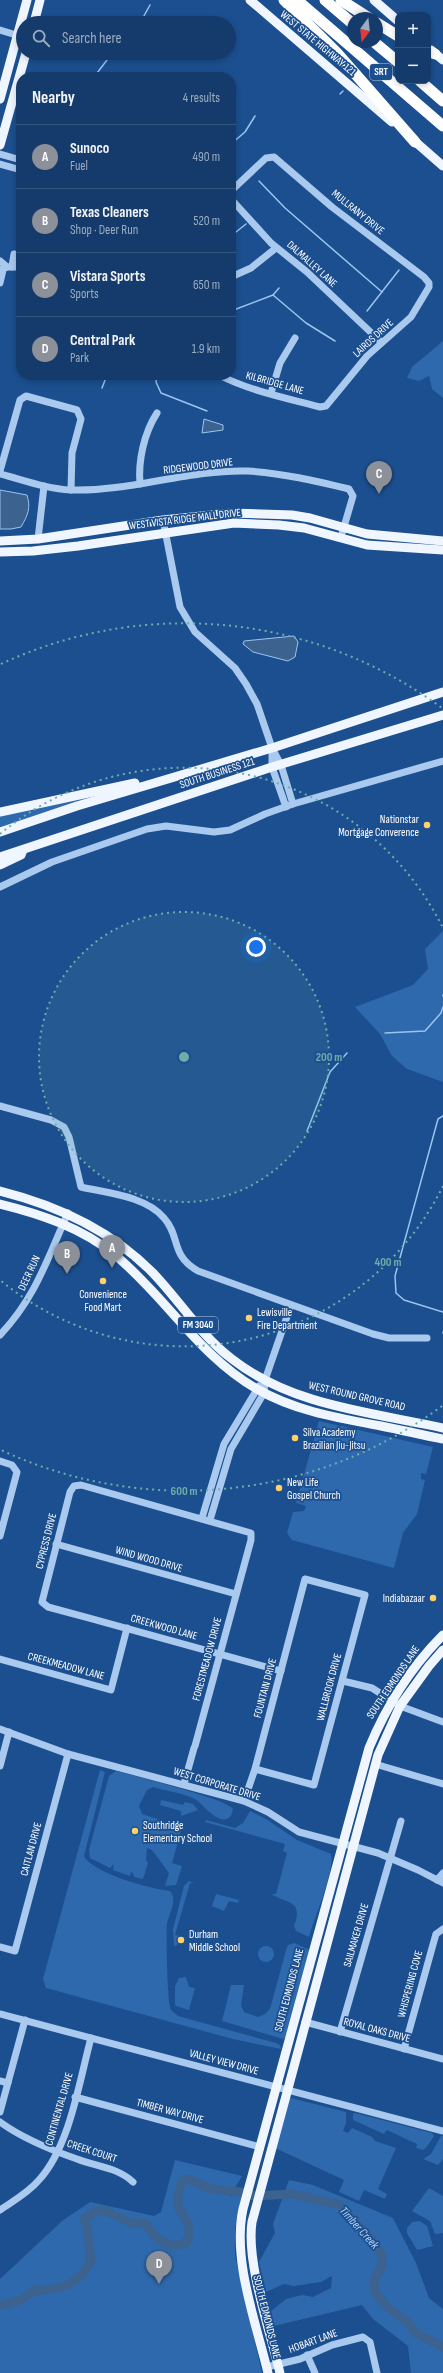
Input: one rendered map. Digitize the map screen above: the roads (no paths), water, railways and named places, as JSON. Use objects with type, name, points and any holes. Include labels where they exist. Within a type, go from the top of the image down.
[{"type":"highway","points":[[284,0],[336,53],[415,142]]},
{"type":"highway","name":"SRT","points":[[297,0],[443,126]]},
{"type":"highway","points":[[325,0],[347,19]]},
{"type":"highway","points":[[341,0],[360,12]]},
{"type":"highway","points":[[383,27],[395,34]]},
{"type":"highway","name":"SRT","points":[[381,48],[395,60]]},
{"type":"highway","points":[[423,84],[443,101]]},
{"type":"main road","points":[[24,16],[27,0]]},
{"type":"main road","points":[[36,16],[40,0]]},
{"type":"main road","name":"WEST STATE HIGHWAY 121","points":[[250,0],[443,166]]},
{"type":"main road","points":[[374,0],[395,18]]},
{"type":"main road","points":[[0,99],[16,46]]},
{"type":"main road","points":[[21,72],[24,60]]},
{"type":"main road","points":[[0,145],[16,88]]},
{"type":"main road","name":"WEST VISTA RIDGE MALL DRIVE","points":[[0,541],[38,540],[163,520],[231,513],[270,514],[310,518],[367,534],[443,541]]},
{"type":"main road","name":"WEST VISTA RIDGE MALL DRIVE","points":[[0,552],[33,551],[234,523],[304,528],[367,545],[443,550]]},
{"type":"main road","points":[[33,551],[38,540]]},
{"type":"main road","points":[[400,547],[404,543],[425,542],[431,540]]},
{"type":"main road","name":"SOUTH BUSINESS 121","points":[[0,832],[272,748],[443,692]]},
{"type":"main road","name":"SOUTH BUSINESS 121","points":[[0,856],[277,766],[443,715]]},
{"type":"main road","points":[[0,812],[197,768],[202,769]]},
{"type":"main road","points":[[0,865],[21,855],[24,848]]},
{"type":"main road","name":"WEST ROUND GROVE ROAD","points":[[0,1191],[68,1213],[127,1251],[152,1272],[185,1311],[226,1354],[265,1380],[321,1402],[443,1428]]},
{"type":"main road","name":"FM 3040","points":[[0,1204],[34,1212],[64,1223],[114,1254],[202,1347],[235,1374],[260,1391],[314,1412],[443,1439]]},
{"type":"main road","name":"SOUTH EDMONDS LANE","points":[[279,2369],[253,2259],[251,2235],[255,2212],[375,1764],[396,1704],[422,1657],[443,1635]]},
{"type":"main road","name":"SOUTH EDMONDS LANE","points":[[267,2370],[241,2260],[239,2238],[243,2209],[341,1845],[369,1748],[378,1726],[443,1650]]},
{"type":"main road","points":[[315,1942],[326,1946]]},
{"type":"street","points":[[0,30],[16,32]]},
{"type":"street","points":[[0,154],[16,159]]},
{"type":"street","name":"MULLRANY DRIVE","points":[[236,186],[266,158],[274,157],[332,207],[429,283]]},
{"type":"street","points":[[0,164],[16,169]]},
{"type":"street","name":"DALMALLEY LANE","points":[[236,204],[276,248],[307,272],[382,342]]},
{"type":"street","points":[[236,274],[251,268],[276,248]]},
{"type":"street","points":[[0,283],[5,269],[14,254]]},
{"type":"street","points":[[0,261],[5,269]]},
{"type":"street","points":[[5,269],[16,268]]},
{"type":"street","name":"LAIRDS DRIVE","points":[[326,406],[345,382],[382,342],[411,317],[429,287],[429,283]]},
{"type":"street","points":[[270,393],[280,363],[295,338]]},
{"type":"street","name":"KILBRIDGE LANE","points":[[228,380],[320,407],[326,406]]},
{"type":"street","points":[[0,472],[20,400],[26,396],[77,410],[81,419],[72,453],[71,490]]},
{"type":"street","points":[[140,484],[139,469],[149,425],[157,413]]},
{"type":"street","name":"RIDGEWOOD DRIVE","points":[[0,472],[44,486],[71,490],[140,484],[208,473],[248,471],[310,479],[349,489],[353,496],[341,537]]},
{"type":"street","points":[[38,540],[44,486]]},
{"type":"street","points":[[163,520],[176,592],[186,620],[195,632],[235,668],[258,704],[289,806]]},
{"type":"street","points":[[0,887],[52,862],[147,829],[166,826],[222,832],[237,828],[265,814],[289,806],[443,762]]},
{"type":"street","points":[[0,1106],[51,1120],[64,1127],[72,1144],[81,1187],[143,1203],[155,1210],[168,1222],[178,1251],[191,1266],[291,1305],[373,1334],[389,1338],[427,1338]]},
{"type":"street","name":"DEER RUN","points":[[0,1335],[20,1312],[32,1294],[68,1213]]},
{"type":"street","points":[[260,1391],[224,1444],[202,1518],[210,1520],[231,1449],[260,1391],[265,1380],[291,1305]]},
{"type":"street","points":[[0,1461],[12,1465],[17,1472],[1,1527],[0,1536]]},
{"type":"street","name":"CYPRESS DRIVE","points":[[42,1602],[70,1492],[74,1486],[81,1485],[202,1518]]},
{"type":"street","name":"FORESTMEADOW DRIVE","points":[[184,1784],[251,1540],[250,1532],[210,1520]]},
{"type":"street","name":"WIND WOOD DRIVE","points":[[56,1544],[236,1594]]},
{"type":"street","name":"FOUNTAIN DRIVE","points":[[244,1801],[255,1769],[305,1580],[365,1595]]},
{"type":"street","name":"WALLBROOK DRIVE","points":[[255,1769],[314,1785],[365,1595]]},
{"type":"street","name":"CREEKWOOD LANE","points":[[42,1602],[48,1607],[281,1671]]},
{"type":"street","name":"CREEKMEADOW LANE","points":[[0,1659],[111,1690],[127,1628]]},
{"type":"street","points":[[343,1681],[372,1688],[396,1704],[443,1722]]},
{"type":"street","name":"WEST CORPORATE DRIVE","points":[[0,1729],[68,1754],[244,1801],[268,1812],[299,1832],[390,1858],[440,1882]]},
{"type":"street","points":[[0,1766],[9,1732]]},
{"type":"street","name":"CAITLAN DRIVE","points":[[0,1947],[15,1951],[68,1754]]},
{"type":"street","points":[[375,1764],[443,1784]]},
{"type":"street","name":"SAILMAKER DRIVE","points":[[340,2032],[401,1821]]},
{"type":"street","points":[[440,1882],[443,1873]]},
{"type":"street","name":"WHISPERING COVE","points":[[404,2049],[436,1934],[443,1929]]},
{"type":"street","name":"VALLEY VIEW DRIVE","points":[[0,2014],[443,2131]]},
{"type":"street","points":[[0,2112],[25,2020]]},
{"type":"street","name":"ROYAL OAKS DRIVE","points":[[305,2022],[443,2059]]},
{"type":"street","name":"CONTINENTAL DRIVE","points":[[0,2210],[38,2181],[59,2151],[91,2038]]},
{"type":"street","points":[[0,2081],[8,2083]]},
{"type":"street","name":"TIMBER WAY DRIVE","points":[[75,2097],[260,2147]]},
{"type":"street","name":"CREEK COURT","points":[[0,2122],[21,2134],[82,2161],[120,2171],[133,2182]]},
{"type":"street","name":"HOBART LANE","points":[[267,2370],[279,2369],[332,2345],[363,2337],[370,2342],[377,2373]]},
{"type":"street","points":[[307,2356],[315,2373]]},
{"type":"waterway","points":[[144,16],[150,5]]},
{"type":"waterway","points":[[98,72],[107,60]]},
{"type":"waterway","points":[[340,94],[343,91]]},
{"type":"waterway","points":[[236,140],[245,132],[255,116]]},
{"type":"waterway","points":[[259,181],[285,208],[382,292]]},
{"type":"waterway","points":[[236,232],[246,224]]},
{"type":"waterway","points":[[367,311],[399,270]]},
{"type":"waterway","points":[[236,309],[273,295],[279,288]]},
{"type":"waterway","points":[[273,295],[306,323],[335,341]]},
{"type":"waterway","points":[[102,388],[105,380]]},
{"type":"waterway","points":[[156,380],[161,393],[207,411]]},
{"type":"waterway","points":[[385,1033],[425,1031],[441,1013],[443,1007]]},
{"type":"waterway","points":[[307,1131],[330,1072],[347,1053]]},
{"type":"waterway","points":[[443,1116],[438,1119],[395,1276],[396,1293],[404,1300],[443,1312]]},
{"type":"waterway","name":"Timber Creek","points":[[0,2306],[23,2299],[33,2291],[54,2289],[68,2285],[82,2275],[91,2261],[87,2227],[84,2219],[96,2211],[103,2210],[132,2223],[145,2223],[157,2238],[167,2244],[179,2245],[186,2243],[189,2225],[179,2207],[178,2200],[182,2182],[188,2179],[211,2189],[241,2192],[254,2196],[293,2194],[340,2205],[372,2240],[382,2255],[382,2266],[374,2280],[375,2292],[387,2307],[406,2321],[416,2333],[443,2347]]},
{"type":"place","name":"Vistara Sports","points":[[379,494]]},
{"type":"place","name":"Nationstar Mortgage Converence","points":[[427,825]]},
{"type":"place","name":"Sunoco","points":[[112,1268]]},
{"type":"place","name":"Texas Cleaners","points":[[67,1274]]},
{"type":"place","name":"Convenience Food Mart","points":[[103,1281]]},
{"type":"place","name":"Lewisville Fire Department","points":[[249,1318]]},
{"type":"place","name":"Silva Academy Brazilian Jiu-Jitsu","points":[[295,1438]]},
{"type":"place","name":"New Life Gospel Church","points":[[279,1488]]},
{"type":"place","name":"Indiabazaar","points":[[433,1598]]},
{"type":"place","name":"Southridge Elementary School","points":[[135,1831]]},
{"type":"place","name":"Durham Middle School","points":[[181,1940]]},
{"type":"place","name":"Central Park","points":[[159,2284]]}]
